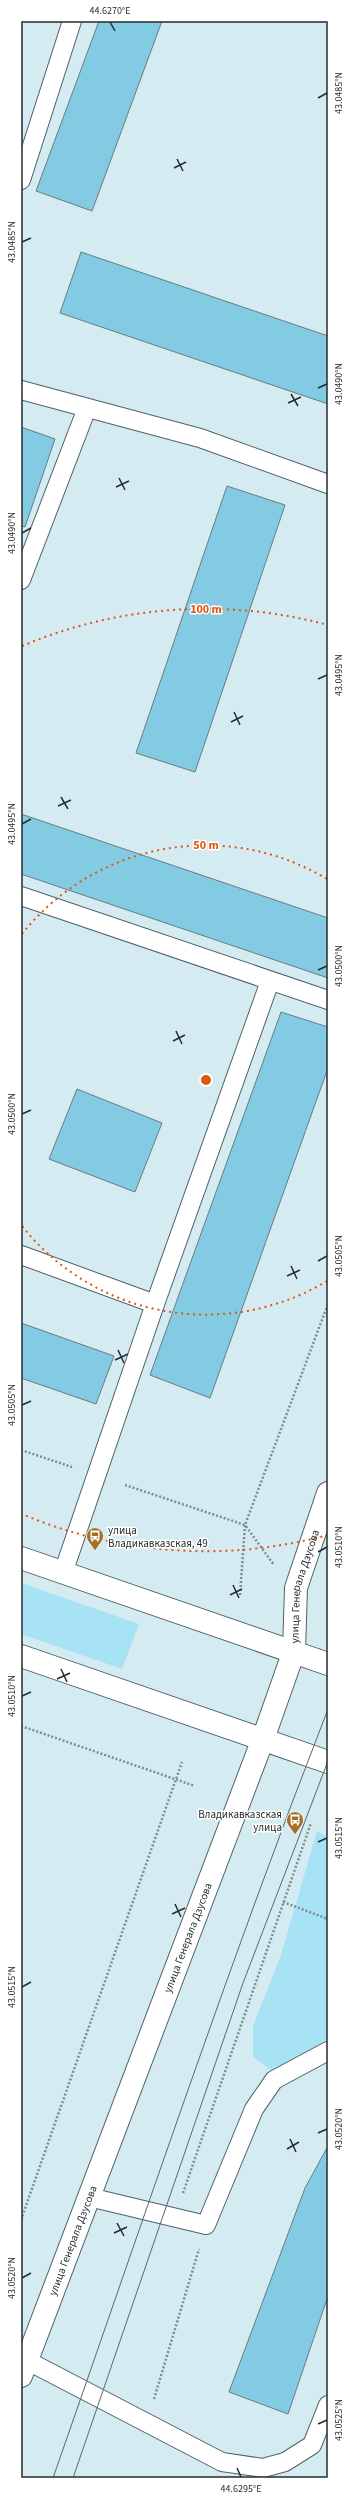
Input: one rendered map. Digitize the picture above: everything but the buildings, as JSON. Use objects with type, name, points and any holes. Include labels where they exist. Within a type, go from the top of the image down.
[{"type":"street","name":"улица Генерала Дзусова","points":[[24,2368],[263,1739],[294,1651],[296,1588],[328,1494]]},
{"type":"street","points":[[21,1558],[328,1664]]},
{"type":"street","points":[[21,1656],[328,1762]]},
{"type":"lane","points":[[21,180],[72,21]]},
{"type":"lane","points":[[21,390],[200,438],[328,484]]},
{"type":"lane","points":[[21,580],[87,408]]},
{"type":"lane","points":[[21,896],[328,1000]]},
{"type":"lane","points":[[63,1573],[155,1304],[270,981]]},
{"type":"lane","points":[[21,1255],[155,1304]]},
{"type":"lane","points":[[89,2197],[206,2225],[254,2109],[274,2080],[328,2051]]},
{"type":"lane","points":[[24,2368],[147,2423],[222,2462],[263,2468],[285,2462],[312,2444],[328,2405]]},
{"type":"path","points":[[240,1595],[245,1525],[328,1304]]},
{"type":"path","points":[[21,1450],[76,1469]]},
{"type":"path","points":[[125,1484],[245,1525],[276,1568]]},
{"type":"path","points":[[21,1726],[195,1786]]},
{"type":"path","points":[[21,2220],[182,1762]]},
{"type":"path","points":[[174,2217],[311,1823]]},
{"type":"path","points":[[283,1902],[328,1918]]},
{"type":"path","points":[[147,2423],[206,2225]]},
{"type":"shaded area","points":[[21,1583],[139,1624],[122,1669],[21,1634]]},
{"type":"shaded area","points":[[317,1831],[328,1837],[328,2039],[274,2072],[253,2057],[253,2026],[281,1955]]},
{"type":"tram line","points":[[53,2478],[221,1996],[291,1804],[328,1709]]},
{"type":"tram line","points":[[73,2478],[243,1983],[328,1761]]},
{"type":"place","name":"улица Владикавказская, 49","points":[[95,1551]]},
{"type":"place","name":"Владикавказская улица","points":[[295,1835]]}]
